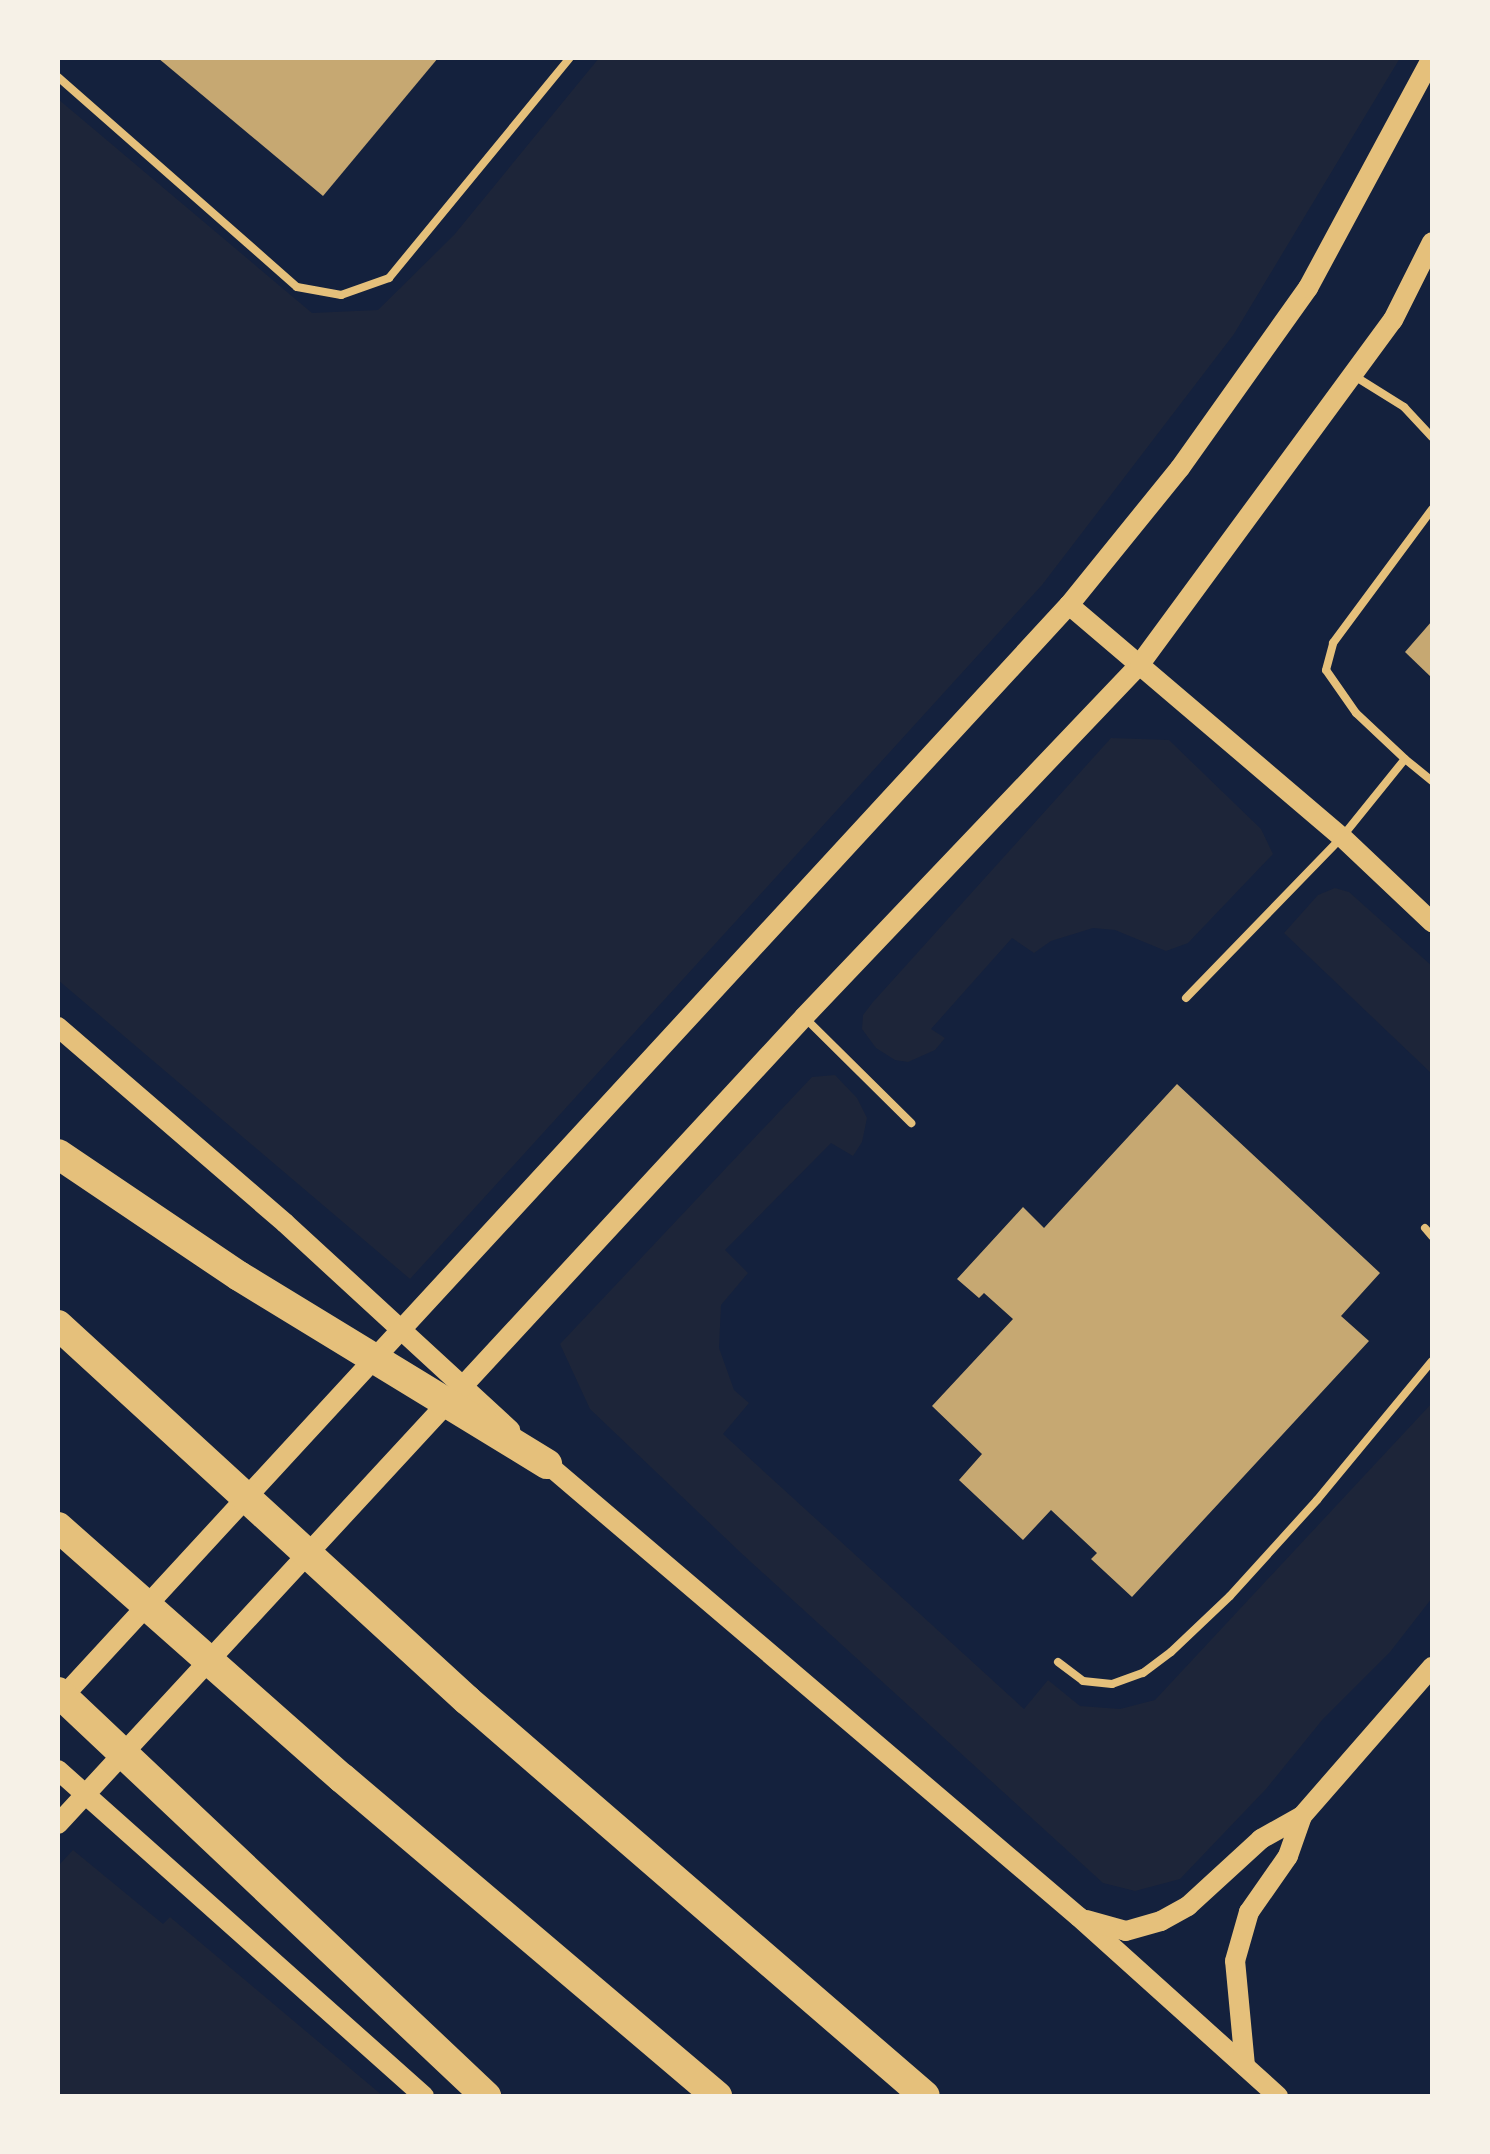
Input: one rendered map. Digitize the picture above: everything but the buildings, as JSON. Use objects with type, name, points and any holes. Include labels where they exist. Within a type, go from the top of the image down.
[{"type":"highway","points":[[58,1154],[239,1276],[547,1464]]},
{"type":"highway","points":[[58,1325],[467,1700],[925,2096]]},
{"type":"highway","points":[[58,1527],[342,1778],[717,2096]]},
{"type":"highway","points":[[58,1692],[486,2096]]},
{"type":"main road","points":[[58,1702],[1069,605],[1180,468],[1308,288],[1432,58]]},
{"type":"main road","points":[[58,1824],[804,1017],[1140,664],[1393,320],[1432,242]]},
{"type":"main road","points":[[1069,605],[1342,837],[1432,922]]},
{"type":"main road","points":[[58,1026],[285,1223],[590,1503],[1079,1918],[1278,2096]]},
{"type":"main road","points":[[1079,1918],[1126,1931],[1161,1921],[1188,1906],[1261,1838],[1302,1816],[1432,1667]]},
{"type":"main road","points":[[58,1770],[424,2096]]},
{"type":"main road","points":[[1245,2066],[1235,1961],[1249,1912],[1288,1856],[1302,1816]]},
{"type":"lane","points":[[58,77],[298,287],[341,296],[389,278],[570,58]]},
{"type":"lane","points":[[1352,374],[1404,407],[1432,437]]},
{"type":"lane","points":[[1432,509],[1333,643],[1326,670],[1356,713],[1432,781]]},
{"type":"lane","points":[[1186,998],[1342,837],[1405,759]]},
{"type":"lane","points":[[804,1017],[912,1122]]},
{"type":"lane","points":[[1425,1228],[1432,1236]]},
{"type":"lane","points":[[1058,1662],[1083,1681],[1112,1684],[1144,1672],[1171,1652],[1230,1596],[1317,1500],[1432,1361]]},
{"type":"shaded area","points":[[599,58],[1400,58],[1234,334],[1042,585],[410,1279],[58,980],[58,99],[312,313],[378,310],[454,235]]},
{"type":"shaded area","points":[[1111,738],[1169,740],[1261,829],[1273,854],[1188,943],[1166,951],[1115,930],[1093,928],[1051,941],[1034,953],[1012,938],[931,1029],[945,1038],[935,1050],[908,1062],[895,1060],[876,1048],[862,1029],[863,1015]]},
{"type":"shaded area","points":[[1335,888],[1349,892],[1432,966],[1432,1074],[1284,933],[1318,895]]},
{"type":"shaded area","points":[[835,1075],[857,1098],[867,1118],[862,1142],[853,1156],[831,1143],[725,1250],[748,1273],[721,1305],[719,1348],[734,1390],[749,1403],[723,1434],[1024,1709],[1048,1680],[1080,1706],[1120,1709],[1155,1700],[1432,1403],[1432,1598],[1390,1652],[1323,1719],[1266,1789],[1180,1879],[1135,1891],[1103,1883],[740,1552],[590,1409],[560,1344],[812,1077]]},
{"type":"shaded area","points":[[73,1850],[163,1924],[170,1917],[383,2096],[58,2096],[58,1866]]}]
